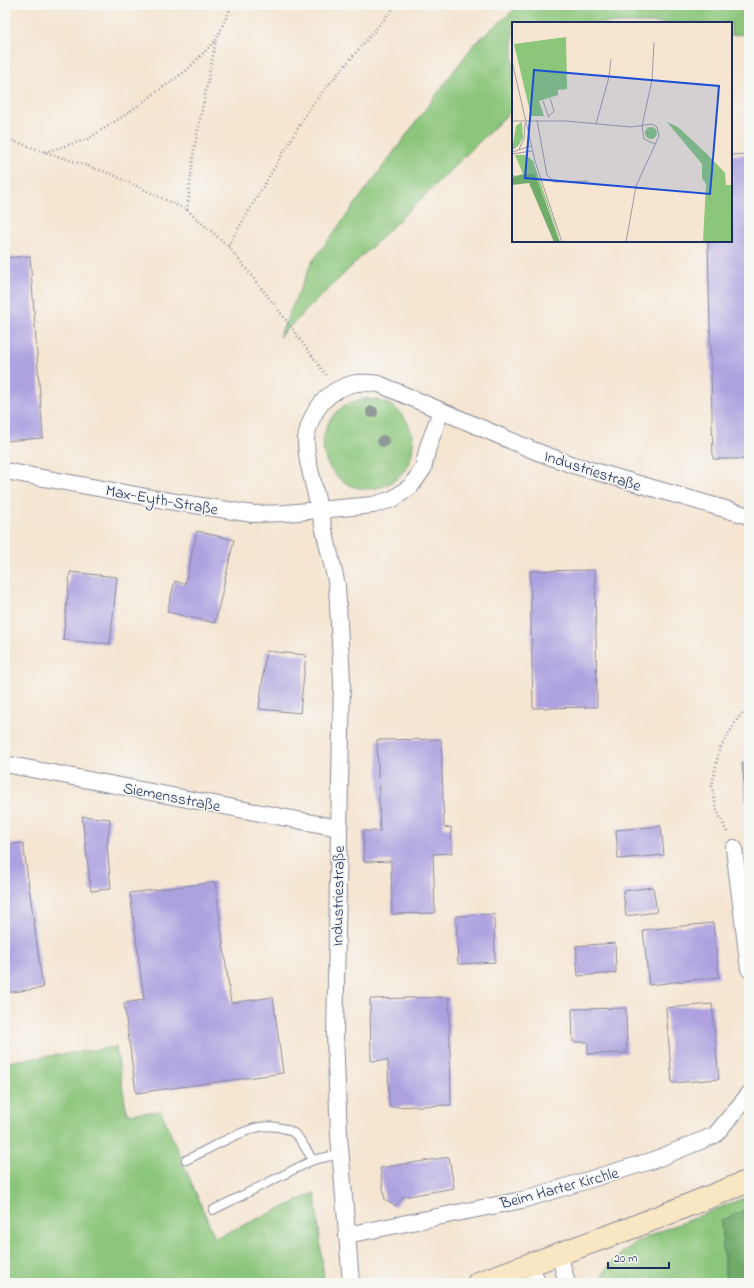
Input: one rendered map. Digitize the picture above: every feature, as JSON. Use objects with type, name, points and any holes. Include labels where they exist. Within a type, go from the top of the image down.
[{"type":"main road","points":[[478,1283],[534,1274],[559,1254],[749,1182]]},
{"type":"street","name":"Industriestraße","points":[[351,1283],[340,1154],[335,1035],[342,681],[337,585],[321,511],[308,461],[306,441],[310,421],[321,403],[336,390],[357,383],[379,384],[535,451],[573,465],[749,516]]},
{"type":"street","points":[[321,511],[372,505],[394,499],[411,486],[423,469],[428,447],[441,410]]},
{"type":"street","name":"Max-Eyth-Straße","points":[[5,471],[163,500],[253,514],[321,511]]},
{"type":"street","name":"Siemensstraße","points":[[5,764],[339,828]]},
{"type":"street","points":[[734,848],[749,970]]},
{"type":"street","name":"Beim Harter Kirchle","points":[[347,1235],[522,1200],[654,1160],[715,1135],[749,1094]]},
{"type":"street","points":[[559,1254],[567,1283]]},
{"type":"lane","points":[[186,1160],[243,1133],[259,1127],[271,1126],[283,1128],[295,1135],[313,1160]]},
{"type":"lane","points":[[212,1210],[313,1160],[340,1154]]},
{"type":"path","points":[[187,210],[194,150],[216,40],[232,5]]},
{"type":"path","points":[[228,246],[311,106],[396,5]]},
{"type":"path","points":[[45,152],[88,139],[125,115],[187,70],[216,40]]},
{"type":"path","points":[[5,138],[108,173],[187,210],[228,246],[277,308],[336,390]]},
{"type":"path","points":[[734,848],[716,808],[712,786],[719,750],[738,718],[749,708]]},
{"type":"green space","points":[[520,5],[749,5],[749,34],[732,35],[732,22],[512,22],[512,110],[279,337],[312,262],[474,44]]},
{"type":"green space","points":[[368,399],[385,403],[400,412],[409,427],[413,444],[409,461],[400,476],[385,485],[368,489],[351,485],[336,476],[327,461],[323,444],[327,427],[336,412],[351,403]]},
{"type":"green space","points":[[116,1047],[127,1114],[161,1111],[215,1238],[315,1193],[324,1279],[314,1283],[5,1283],[5,1062]]},
{"type":"green space","points":[[749,1196],[749,1208],[721,1222],[726,1283],[599,1283],[606,1270],[615,1259],[637,1242],[663,1230]]},
{"type":"green space","points":[[749,1208],[749,1283],[726,1283],[721,1221]]},
{"type":"building","points":[[749,154],[749,459],[713,459],[708,242],[732,242],[732,155]]},
{"type":"building","points":[[30,256],[43,438],[5,441],[5,258]]},
{"type":"building","points":[[197,531],[234,540],[215,623],[167,612],[175,581],[185,584]]},
{"type":"building","points":[[595,570],[597,707],[533,708],[530,571]]},
{"type":"building","points":[[70,572],[117,577],[110,644],[63,640]]},
{"type":"building","points":[[266,651],[306,655],[300,713],[259,709]]},
{"type":"building","points":[[441,739],[444,828],[451,827],[452,853],[433,854],[435,913],[392,914],[391,861],[364,862],[363,831],[380,831],[377,740]]},
{"type":"building","points":[[742,763],[749,763],[749,801],[746,801]]},
{"type":"building","points":[[82,816],[110,819],[107,845],[111,889],[91,891]]},
{"type":"building","points":[[661,826],[664,855],[618,859],[616,830]]},
{"type":"building","points":[[23,843],[43,988],[5,993],[5,845]]},
{"type":"building","points":[[215,882],[231,1003],[273,997],[283,1073],[136,1093],[124,1003],[144,1000],[130,893]]},
{"type":"building","points":[[653,887],[657,912],[626,916],[623,891]]},
{"type":"building","points":[[494,914],[495,962],[458,964],[456,916]]},
{"type":"building","points":[[713,923],[719,977],[649,985],[643,930]]},
{"type":"building","points":[[615,943],[616,973],[578,976],[576,946]]},
{"type":"building","points":[[449,997],[451,1105],[389,1107],[388,1060],[371,1061],[370,999]]},
{"type":"building","points":[[712,1004],[719,1079],[672,1083],[666,1008]]},
{"type":"building","points":[[626,1008],[627,1053],[588,1054],[588,1042],[573,1042],[572,1009]]},
{"type":"building","points":[[449,1157],[454,1188],[403,1197],[395,1206],[385,1200],[380,1168]]}]
